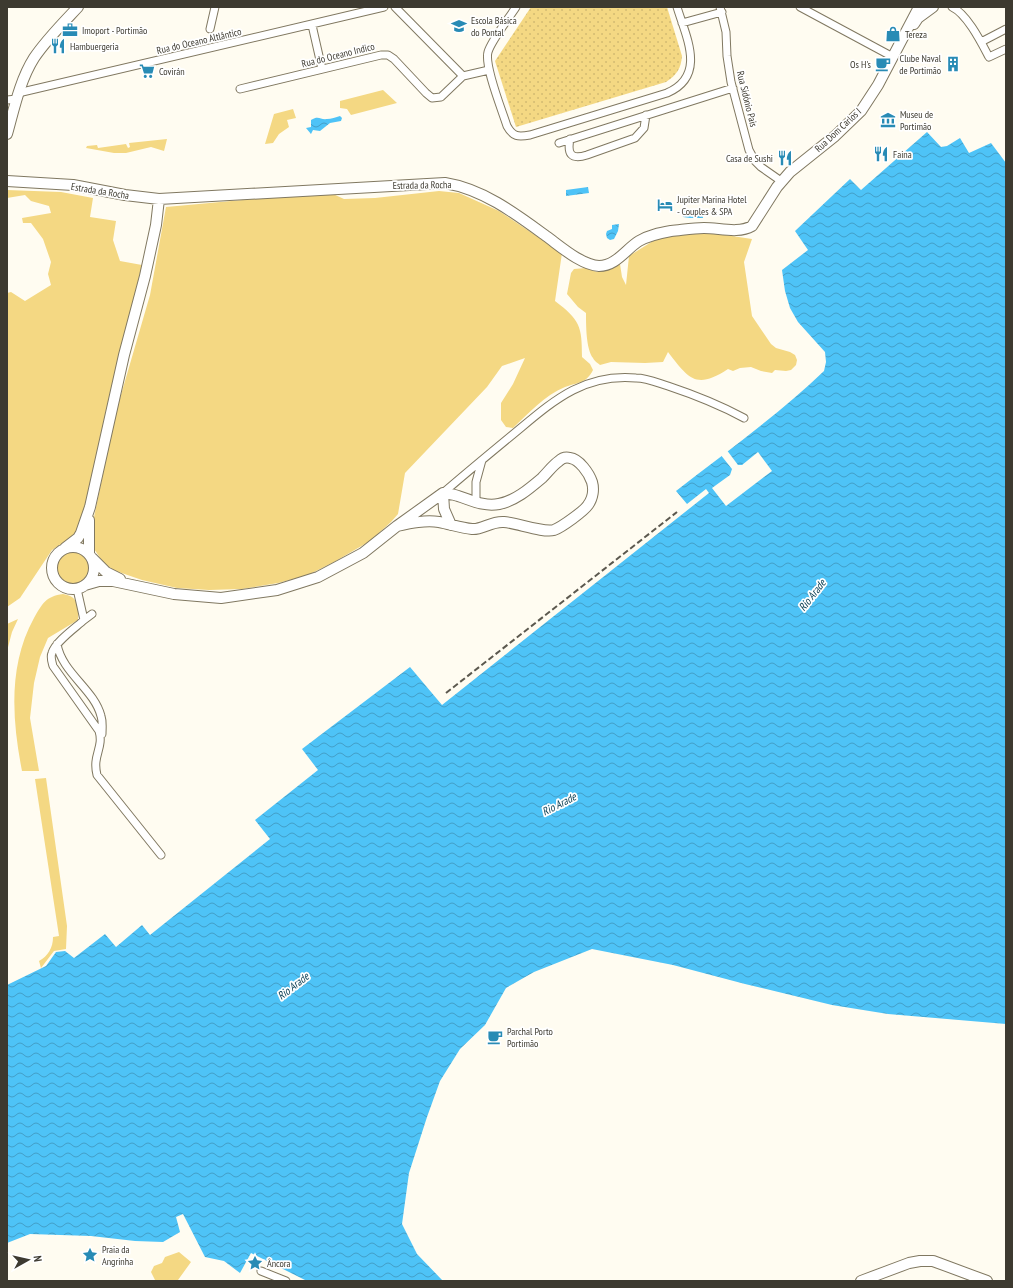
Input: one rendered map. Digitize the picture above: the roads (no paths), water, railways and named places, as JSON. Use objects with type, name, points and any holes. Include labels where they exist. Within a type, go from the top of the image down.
[{"type":"street","points":[[7,134],[14,98],[34,59],[78,7]]},
{"type":"street","points":[[210,29],[215,7]]},
{"type":"street","name":"Rua do Oceano Altlântico","points":[[14,98],[384,7]]},
{"type":"street","points":[[395,7],[463,76],[489,70]]},
{"type":"street","points":[[516,7],[488,51],[487,57],[489,70],[507,126],[511,133],[517,136],[530,135],[676,90],[683,83],[691,66],[691,56],[677,7]]},
{"type":"street","points":[[800,7],[893,57]]},
{"type":"street","name":"Rua Dom Carlos I","points":[[781,181],[835,136],[861,111],[878,85],[919,7]]},
{"type":"street","points":[[913,19],[922,7]]},
{"type":"street","points":[[903,38],[918,18],[933,7]]},
{"type":"street","points":[[952,7],[960,10],[989,57],[1006,49]]},
{"type":"street","points":[[682,23],[723,9]]},
{"type":"street","name":"Rua Sidónio Pais","points":[[723,9],[727,56],[733,88],[752,156],[761,167],[781,181]]},
{"type":"street","points":[[312,25],[322,69]]},
{"type":"street","points":[[981,42],[1006,29]]},
{"type":"street","name":"Rua do Oceano Indico","points":[[240,89],[381,55],[388,55],[394,59],[432,98],[441,97],[463,76]]},
{"type":"street","points":[[559,143],[733,88]]},
{"type":"street","points":[[570,139],[569,152],[571,155],[579,157],[586,155],[635,138],[644,128],[646,115]]},
{"type":"street","name":"Estrada da Rocha","points":[[7,182],[73,185],[125,195],[159,199],[445,183],[463,187],[483,195],[520,217],[577,257],[588,263],[599,266],[610,264],[640,241],[659,233],[703,228],[729,230],[747,229],[752,226],[781,181]]},
{"type":"street","points":[[159,199],[156,224],[145,276],[124,355],[90,507],[81,534],[78,538],[57,553],[53,561],[53,574],[57,582],[64,587],[81,587],[105,580],[137,585],[174,594],[222,598],[277,590],[318,577],[363,553],[443,493],[545,407],[567,392],[606,378],[637,378],[661,384],[719,404],[744,418]]},
{"type":"street","points":[[397,526],[417,521],[438,522],[473,529],[481,528],[491,523],[503,522],[545,530],[553,530],[564,525],[588,505],[592,497],[593,489],[591,480],[579,462],[575,459],[564,458],[518,496],[508,502],[497,505],[485,505],[458,496],[443,493]]},
{"type":"street","points":[[476,503],[476,482],[482,460]]},
{"type":"street","points":[[443,493],[444,509],[451,524]]},
{"type":"street","points":[[81,587],[91,579],[94,570],[90,556],[90,507]]},
{"type":"street","points":[[65,548],[78,547],[90,556],[106,572],[137,585]]},
{"type":"street","points":[[81,587],[84,620]]},
{"type":"street","points":[[92,614],[57,644],[52,653],[51,659],[53,666],[94,722],[102,738]]},
{"type":"street","points":[[57,644],[60,656],[97,705],[101,715],[102,738],[95,767],[98,775],[161,855]]},
{"type":"street","points":[[861,1281],[909,1263],[920,1261],[933,1261],[987,1281]]},
{"type":"street","points":[[261,1271],[286,1281]]},
{"type":"water","points":[[340,116],[342,118],[341,121],[330,123],[320,131],[313,130],[311,134],[306,128],[311,127],[311,120],[318,118],[329,119]]},
{"type":"water","name":"Rio Arade","points":[[927,132],[941,147],[947,146],[960,138],[969,153],[991,143],[1006,163],[1006,1024],[888,1014],[832,1005],[673,965],[592,949],[534,972],[506,988],[485,1025],[460,1049],[440,1081],[409,1173],[402,1224],[417,1254],[443,1281],[307,1281],[251,1253],[240,1273],[224,1261],[205,1257],[183,1214],[176,1217],[180,1232],[163,1242],[135,1241],[91,1236],[30,1234],[7,1243],[7,985],[46,966],[56,952],[65,951],[74,958],[105,934],[116,947],[142,925],[150,935],[270,839],[255,820],[318,770],[302,749],[410,667],[442,705],[709,493],[706,489],[687,504],[676,491],[770,418],[824,371],[826,362],[825,352],[798,322],[790,308],[785,291],[782,270],[808,250],[795,231],[850,179],[861,190]]},
{"type":"water","points":[[588,187],[589,193],[566,196],[566,190]]},
{"type":"water","points":[[684,210],[702,211],[703,218],[683,217],[682,212]]},
{"type":"water","points":[[619,224],[618,231],[614,239],[610,240],[607,238],[607,231],[612,229],[612,225]]},
{"type":"railway","points":[[446,693],[677,512]]},
{"type":"place","name":"Escola Básica do Pontal","points":[[459,26]]},
{"type":"place","name":"Imoport - Portimão","points":[[70,30]]},
{"type":"place","name":"Tereza","points":[[893,34]]},
{"type":"place","name":"Hambuergeria","points":[[58,46]]},
{"type":"place","name":"Os H's","points":[[883,64]]},
{"type":"place","name":"Clube Naval de Portimão","points":[[953,64]]},
{"type":"place","name":"Covirán","points":[[147,71]]},
{"type":"place","name":"Museu de Portimão","points":[[888,120]]},
{"type":"place","name":"Faina","points":[[881,154]]},
{"type":"place","name":"Casa de Sushi","points":[[785,158]]},
{"type":"place","name":"Jupiter Marina Hotel - Couples & SPA","points":[[665,205]]},
{"type":"place","name":"Parchal Porto Portimão","points":[[495,1037]]},
{"type":"place","name":"Praia da Angrinha","points":[[90,1255]]},
{"type":"place","name":"Âncora","points":[[255,1263]]}]
